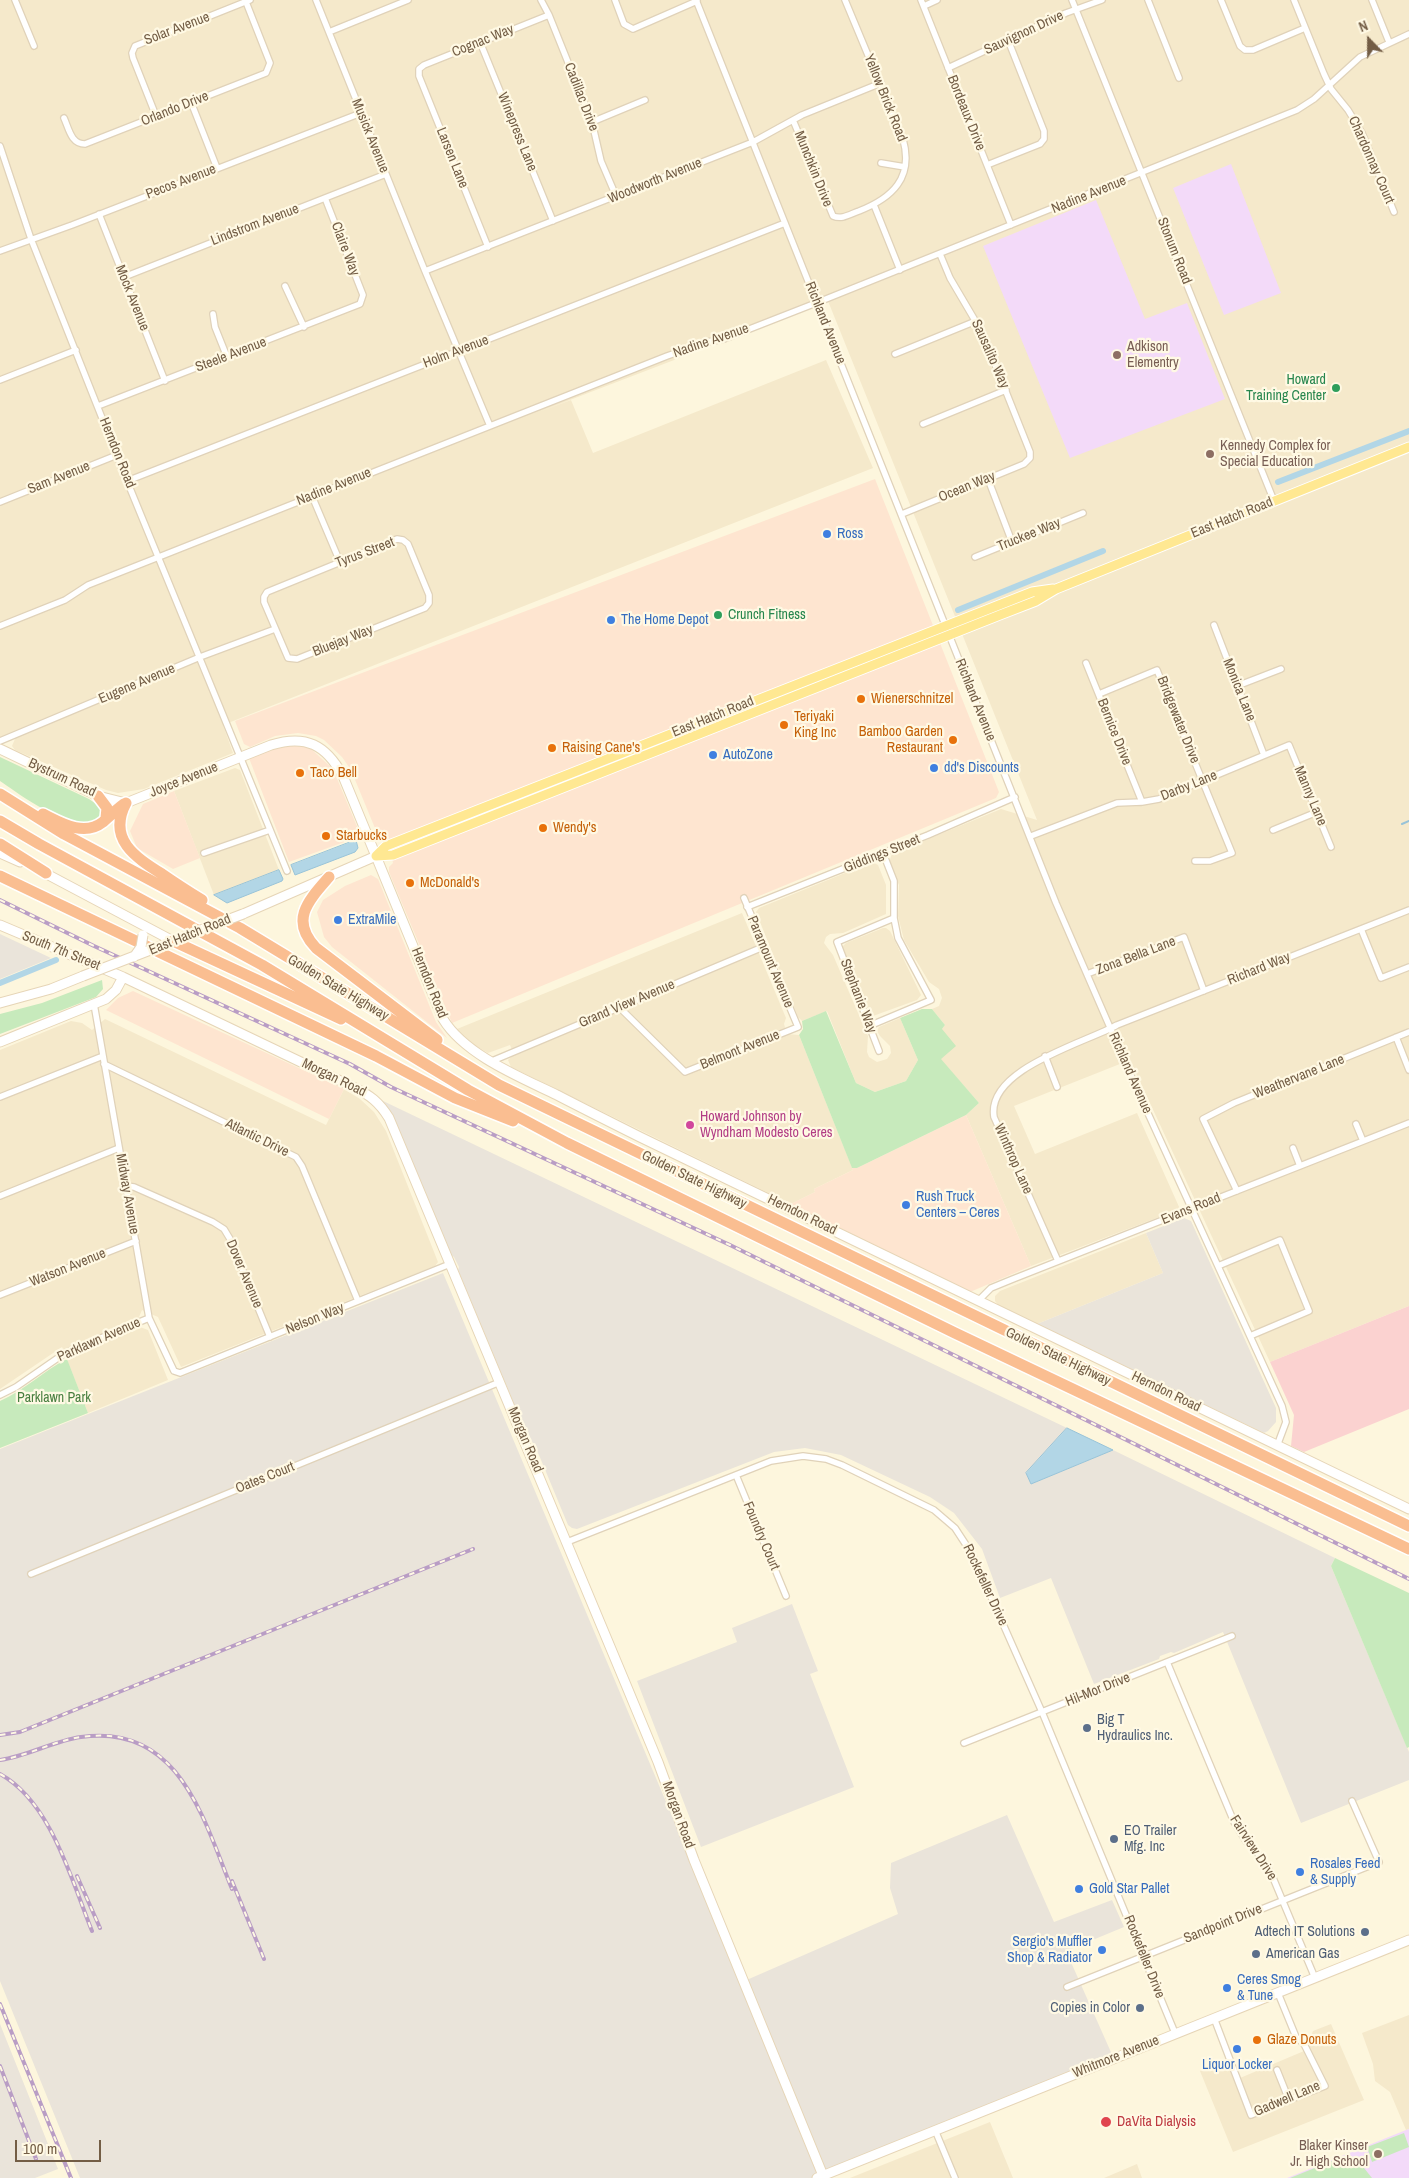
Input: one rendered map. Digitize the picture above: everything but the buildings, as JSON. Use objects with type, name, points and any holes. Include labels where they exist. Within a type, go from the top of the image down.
[{"type":"highway","points":[[0,793],[71,827],[90,828],[102,822],[126,803]]},
{"type":"highway","name":"Golden State Highway","points":[[0,793],[64,834],[240,928],[467,1066],[534,1102],[1409,1526]]},
{"type":"highway","points":[[98,796],[107,808],[106,818]]},
{"type":"highway","points":[[126,803],[120,814],[119,824],[123,840],[130,851],[140,860],[240,928]]},
{"type":"highway","name":"Golden State Highway","points":[[0,821],[278,974],[468,1090],[567,1142],[955,1333],[1409,1549]]},
{"type":"highway","points":[[0,844],[46,873]]},
{"type":"highway","points":[[0,876],[376,1056],[455,1098],[567,1142]]},
{"type":"highway","points":[[329,877],[308,902],[305,909],[303,926],[306,935],[316,948],[432,1036],[467,1066]]},
{"type":"highway","points":[[173,941],[406,1051]]},
{"type":"main road","name":"East Hatch Road","points":[[376,856],[393,855],[948,630],[1032,592],[1056,589],[1409,448]]},
{"type":"street","points":[[16,0],[34,46]]},
{"type":"street","name":"Musick Avenue","points":[[316,0],[425,272],[490,426]]},
{"type":"street","points":[[329,32],[394,3],[408,0]]},
{"type":"street","name":"Cadillac Drive","points":[[541,0],[549,15],[592,122],[601,160],[616,196]]},
{"type":"street","points":[[615,0],[624,24],[630,28],[636,28],[696,0]]},
{"type":"street","name":"Richland Avenue","points":[[696,0],[1031,836],[1038,860],[1110,1029],[1284,1414],[1285,1428],[1277,1446]]},
{"type":"street","name":"Yellow Brick Road","points":[[835,217],[842,218],[883,200],[895,188],[905,167],[906,154],[903,139],[845,0]]},
{"type":"street","points":[[922,3],[937,0]]},
{"type":"street","name":"Stonum Road","points":[[1072,0],[1274,502]]},
{"type":"street","name":"Sauvignon Drive","points":[[948,68],[1066,13],[1102,0]]},
{"type":"street","points":[[1148,0],[1179,78]]},
{"type":"street","points":[[1221,0],[1240,46],[1245,50],[1253,50],[1305,28]]},
{"type":"street","name":"Chardonnay Court","points":[[1294,0],[1329,84],[1362,133],[1394,212]]},
{"type":"street","points":[[1372,0],[1389,42]]},
{"type":"street","name":"Solar Avenue","points":[[156,116],[133,58],[133,50],[137,45],[248,1]]},
{"type":"street","name":"Orlando Drive","points":[[64,118],[73,139],[78,144],[85,144],[266,73],[270,63],[248,1]]},
{"type":"street","name":"Bordeaux Drive","points":[[922,3],[1011,225]]},
{"type":"street","name":"Cognac Way","points":[[419,70],[424,65],[549,15]]},
{"type":"street","name":"Nadine Avenue","points":[[0,626],[66,600],[88,585],[667,356],[707,342],[724,339],[900,270],[1297,110],[1314,99],[1360,57],[1409,34]]},
{"type":"street","points":[[987,165],[1040,144],[1044,139],[1044,131],[1008,40]]},
{"type":"street","name":"Winepress Lane","points":[[480,42],[553,221]]},
{"type":"street","name":"Larsen Lane","points":[[419,70],[419,76],[488,247]]},
{"type":"street","name":"Woodworth Avenue","points":[[425,272],[753,142],[793,120],[881,84]]},
{"type":"street","points":[[592,122],[644,100]]},
{"type":"street","points":[[192,102],[218,168]]},
{"type":"street","name":"Pecos Avenue","points":[[0,251],[361,112]]},
{"type":"street","name":"Munchkin Drive","points":[[793,120],[830,213],[835,217]]},
{"type":"street","name":"Herndon Road","points":[[0,149],[31,239],[127,481],[287,871]]},
{"type":"street","points":[[881,162],[905,167]]},
{"type":"street","name":"Lindstrom Avenue","points":[[124,276],[386,174]]},
{"type":"street","name":"Claire Way","points":[[325,198],[362,295],[362,301]]},
{"type":"street","points":[[874,205],[900,270]]},
{"type":"street","name":"Mock Avenue","points":[[99,214],[165,381]]},
{"type":"street","name":"Holm Avenue","points":[[127,481],[785,223]]},
{"type":"street","name":"Sausalito Way","points":[[940,254],[950,278],[976,320],[1006,390],[1030,452],[1030,458]]},
{"type":"street","points":[[285,286],[304,327]]},
{"type":"street","name":"Steele Avenue","points":[[98,406],[358,306],[362,301]]},
{"type":"street","points":[[213,314],[215,327],[227,357]]},
{"type":"street","points":[[895,354],[976,320]]},
{"type":"street","points":[[0,380],[76,350]]},
{"type":"street","points":[[924,424],[1006,390]]},
{"type":"street","name":"Sam Avenue","points":[[0,502],[118,455]]},
{"type":"street","name":"Ocean Way","points":[[902,514],[1024,464],[1030,458]]},
{"type":"street","points":[[988,479],[1012,542]]},
{"type":"street","points":[[312,496],[340,562]]},
{"type":"street","name":"Truckee Way","points":[[975,557],[1084,513]]},
{"type":"street","name":"Tyrus Street","points":[[275,629],[264,602],[264,597],[270,590],[397,539],[403,540],[408,544],[429,595],[429,603]]},
{"type":"street","name":"Bluejay Way","points":[[275,629],[286,654],[290,658],[297,659],[425,608],[429,603]]},
{"type":"street","name":"Monica Lane","points":[[1214,625],[1264,755]]},
{"type":"street","name":"Eugene Avenue","points":[[0,740],[275,629]]},
{"type":"street","name":"Bernice Drive","points":[[1086,663],[1142,802]]},
{"type":"street","points":[[1237,686],[1281,669]]},
{"type":"street","name":"Bridgewater Drive","points":[[1099,694],[1157,670],[1232,853],[1210,861],[1195,861]]},
{"type":"street","name":"Herndon Road","points":[[242,758],[271,745],[292,741],[307,742],[322,749],[334,760],[343,776],[443,1019],[461,1041],[492,1061],[623,1128],[1409,1509]]},
{"type":"street","name":"Darby Lane","points":[[1031,836],[1117,802],[1142,802],[1159,799],[1289,745]]},
{"type":"street","name":"Manny Lane","points":[[1289,745],[1331,847]]},
{"type":"street","name":"Bystrum Road","points":[[0,749],[98,796],[126,803]]},
{"type":"street","name":"Joyce Avenue","points":[[126,803],[242,758]]},
{"type":"street","name":"Giddings Street","points":[[747,907],[883,853],[1014,797]]},
{"type":"street","points":[[1274,830],[1317,812]]},
{"type":"street","points":[[204,853],[270,830]]},
{"type":"street","points":[[0,852],[46,873],[173,941]]},
{"type":"street","points":[[869,1026],[930,1000],[902,948],[894,918],[894,881],[883,853]]},
{"type":"street","name":"East Hatch Road","points":[[0,1004],[51,989],[158,948],[243,914],[376,856]]},
{"type":"street","name":"Paramount Avenue","points":[[744,898],[798,1027]]},
{"type":"street","name":"Richard Way","points":[[1110,1029],[1409,910]]},
{"type":"street","points":[[132,918],[143,935],[141,947],[134,957]]},
{"type":"street","name":"Stephanie Way","points":[[879,1051],[837,942],[894,918]]},
{"type":"street","name":"South 7th Street","points":[[0,925],[123,977]]},
{"type":"street","points":[[1361,929],[1381,978],[1409,967]]},
{"type":"street","name":"Zona Bella Lane","points":[[1088,974],[1184,937],[1204,991]]},
{"type":"street","name":"Grand View Avenue","points":[[492,1061],[763,946]]},
{"type":"street","points":[[0,1042],[106,999],[112,994],[123,977]]},
{"type":"street","name":"Morgan Road","points":[[123,977],[372,1096],[380,1103],[389,1118],[658,1762],[694,1860],[822,2177]]},
{"type":"street","name":"Midway Avenue","points":[[94,1004],[149,1318],[168,1363],[174,1371],[180,1373]]},
{"type":"street","name":"Belmont Avenue","points":[[619,1007],[685,1072],[798,1027]]},
{"type":"street","name":"Winthrop Lane","points":[[1058,1261],[994,1117],[995,1101],[1003,1088],[1045,1056],[1110,1029]]},
{"type":"street","name":"Weathervane Lane","points":[[1237,1191],[1203,1119],[1234,1104],[1409,1032]]},
{"type":"street","points":[[1396,1037],[1409,1070]]},
{"type":"street","points":[[0,1097],[103,1056]]},
{"type":"street","points":[[1045,1056],[1058,1087]]},
{"type":"street","name":"Atlantic Drive","points":[[104,1064],[296,1157],[302,1166],[358,1301]]},
{"type":"street","name":"Evans Road","points":[[978,1301],[992,1288],[1409,1123]]},
{"type":"street","points":[[1356,1124],[1363,1142]]},
{"type":"street","points":[[0,1196],[119,1148]]},
{"type":"street","points":[[1292,1148],[1300,1166]]},
{"type":"street","name":"Dover Avenue","points":[[126,1186],[134,1187],[213,1222],[224,1229],[230,1239],[270,1337]]},
{"type":"street","points":[[1218,1266],[1280,1240],[1310,1311],[1250,1336]]},
{"type":"street","name":"Watson Avenue","points":[[0,1295],[136,1241]]},
{"type":"street","name":"Nelson Way","points":[[180,1373],[450,1264]]},
{"type":"street","name":"Parklawn Avenue","points":[[0,1395],[16,1387],[65,1353],[149,1318]]},
{"type":"street","name":"Oates Court","points":[[31,1574],[500,1382]]},
{"type":"street","name":"Rockefeller Drive","points":[[567,1542],[736,1475],[783,1458],[803,1456],[826,1459],[842,1465],[924,1504],[946,1519],[960,1535],[972,1554],[1042,1712],[1174,2033]]},
{"type":"street","name":"Foundry Court","points":[[736,1475],[786,1596]]},
{"type":"street","name":"Hil-Mor Drive","points":[[964,1743],[1232,1636]]},
{"type":"street","name":"Fairview Drive","points":[[1167,1662],[1234,1822],[1246,1842],[1266,1864],[1316,1978]]},
{"type":"street","name":"Sandpoint Drive","points":[[1067,1986],[1379,1862],[1352,1801]]},
{"type":"street","name":"Whitmore Avenue","points":[[822,2177],[1174,2033],[1409,1940]]},
{"type":"street","name":"Gadwell Lane","points":[[1214,2018],[1251,2115],[1325,2086],[1304,2044],[1296,2038],[1278,1993]]},
{"type":"street","points":[[1277,2070],[1289,2100]]},
{"type":"street","points":[[935,2130],[955,2178]]},
{"type":"shaded area","points":[[0,0],[1409,0],[1409,1306],[1270,1362],[1130,1060],[1014,1106],[1035,1154],[1137,1113],[1180,1209],[1031,1266],[966,1115],[979,1103],[940,1059],[942,1029],[945,1025],[932,1009],[939,1006],[942,998],[939,989],[929,982],[904,940],[898,916],[899,885],[889,862],[892,854],[1001,809],[1037,820],[828,301],[536,413],[571,400],[593,453],[826,360],[873,468],[223,725],[233,753],[144,789],[118,793],[106,790],[15,750],[12,746],[15,739],[0,737]]},
{"type":"shaded area","points":[[1231,164],[1281,293],[1224,315],[1173,188]]},
{"type":"shaded area","name":"Adkison Elementry","points":[[1096,200],[1145,319],[1187,303],[1225,399],[1070,458],[983,246]]},
{"type":"shaded area","points":[[875,479],[999,792],[996,798],[452,1023],[389,872],[389,867],[393,863],[387,838],[377,833],[351,770],[342,757],[324,740],[316,736],[298,733],[275,736],[250,747],[244,744],[235,721]]},
{"type":"shaded area","points":[[283,745],[309,747],[333,769],[361,836],[289,862],[249,758]]},
{"type":"shaded area","points":[[235,768],[240,770],[279,870],[214,895],[174,791]]},
{"type":"shaded area","points":[[174,791],[200,858],[173,869],[137,848],[130,831],[143,804]]},
{"type":"shaded area","points":[[872,862],[878,865],[886,885],[886,914],[843,933],[830,934],[826,937],[824,943],[833,955],[868,1036],[867,1052],[869,1057],[877,1062],[887,1059],[891,1053],[890,1046],[877,1031],[879,1027],[900,1018],[918,1060],[906,1081],[875,1092],[856,1083],[827,1011],[802,1021],[798,1017],[756,912],[759,908]]},
{"type":"shaded area","points":[[371,875],[378,879],[436,1022],[447,1038],[332,947],[324,937],[317,912],[323,900],[345,886]]},
{"type":"shaded area","points":[[742,913],[786,1018],[784,1024],[787,1034],[799,1035],[853,1170],[814,1189],[815,1192],[791,1204],[511,1067],[508,1060],[514,1054],[510,1045],[488,1053],[457,1033],[457,1029]]},
{"type":"shaded area","points":[[883,928],[890,931],[921,995],[917,1000],[873,1016],[869,1013],[842,947],[846,943]]},
{"type":"shaded area","points":[[0,934],[51,958],[0,979]]},
{"type":"shaded area","points":[[133,991],[344,1089],[329,1119],[106,1010],[118,998]]},
{"type":"shaded area","points":[[105,1019],[326,1125],[344,1089],[360,1099],[374,1112],[386,1131],[438,1262],[435,1266],[181,1367],[158,1317],[142,1310],[139,1317],[140,1327],[148,1330],[168,1380],[88,1413],[62,1347],[0,1389],[0,1050],[71,1021],[82,1023],[92,1030]]},
{"type":"shaded area","points":[[381,1100],[1067,1428],[1026,1473],[1031,1484],[1113,1450],[1335,1558],[1331,1566],[1409,1752],[1409,1780],[1301,1823],[1223,1632],[1094,1684],[1051,1578],[1000,1598],[982,1549],[954,1513],[930,1497],[841,1455],[805,1448],[774,1452],[577,1529],[572,1528],[568,1525],[539,1455],[520,1418],[458,1270],[459,1267],[451,1255],[394,1120]]},
{"type":"shaded area","points":[[966,1115],[1031,1266],[970,1292],[791,1204],[815,1192],[814,1189],[853,1170],[852,1168],[857,1168]]},
{"type":"shaded area","points":[[1184,1218],[1191,1221],[1276,1408],[1276,1422],[1264,1433],[1037,1324],[1163,1273],[1146,1233]]},
{"type":"shaded area","points":[[1146,1233],[1163,1273],[1037,1324],[999,1306],[995,1301],[995,1296],[1000,1291]]},
{"type":"shaded area","points":[[443,1273],[742,1982],[898,1914],[890,1888],[891,1863],[1007,1815],[1054,1922],[1112,1900],[1124,1927],[1066,1951],[1114,2059],[818,2178],[80,2178],[0,1981],[0,1449]]},
{"type":"shaded area","points":[[1409,1306],[1409,1409],[1304,1452],[1291,1446],[1294,1415],[1270,1362]]},
{"type":"shaded area","points":[[792,1604],[818,1671],[810,1674],[854,1787],[701,1847],[637,1681],[737,1642],[732,1628]]},
{"type":"shaded area","points":[[1409,2015],[1409,2129],[1406,2130],[1390,2092],[1375,2081],[1373,2064],[1362,2033]]},
{"type":"shaded area","points":[[0,2024],[58,2169],[35,2178],[0,2178]]},
{"type":"shaded area","points":[[1331,2024],[1364,2100],[1233,2152],[1200,2071],[1227,2060],[1240,2078],[1304,2051],[1313,2031]]},
{"type":"shaded area","points":[[990,2122],[1013,2178],[850,2178]]},
{"type":"shaded area","name":"Blaker Kinser Jr. High School","points":[[1409,2129],[1409,2178],[1287,2178],[1406,2130]]},
{"type":"shaded area","points":[[1137,2164],[1142,2178],[1104,2178]]},
{"type":"green space","points":[[0,757],[89,799],[99,806],[101,813],[93,821],[81,823],[52,814],[0,781]]},
{"type":"green space","points":[[102,980],[103,989],[96,997],[0,1034],[0,1014],[42,1003]]},
{"type":"green space","points":[[922,1009],[932,1009],[945,1025],[942,1029],[956,1046],[941,1059],[979,1103],[966,1115],[857,1168],[852,1168],[799,1035],[803,1029],[802,1021],[826,1011],[856,1083],[875,1092],[906,1081],[918,1060],[900,1018]]},
{"type":"green space","name":"Parklawn Park","points":[[67,1359],[88,1413],[0,1448],[0,1401]]},
{"type":"green space","points":[[1335,1558],[1409,1593],[1409,1747],[1407,1748],[1331,1566]]},
{"type":"green space","points":[[1404,2133],[1409,2147],[1372,2162],[1367,2147]]},
{"type":"green space","points":[[1348,2160],[1364,2168],[1372,2178],[1290,2178],[1332,2161]]},
{"type":"water","points":[[356,840],[358,848],[355,852],[295,875],[291,865]]},
{"type":"water","points":[[279,870],[282,881],[227,903],[214,895]]},
{"type":"water","points":[[1067,1428],[1113,1450],[1031,1484],[1026,1473]]},
{"type":"waterway","points":[[1278,482],[1409,431]]},
{"type":"waterway","points":[[958,610],[1103,551]]},
{"type":"waterway","points":[[1402,824],[1409,821]]},
{"type":"waterway","points":[[0,983],[56,960]]},
{"type":"railway","points":[[0,900],[94,946],[350,1064],[391,1087],[730,1245],[1409,1579]]},
{"type":"railway","points":[[0,1735],[20,1732],[473,1549]]},
{"type":"railway","points":[[0,1760],[81,1737],[114,1737],[142,1745],[164,1760],[182,1781],[210,1833],[232,1889]]},
{"type":"railway","points":[[0,1774],[18,1787],[33,1803],[46,1822],[67,1866],[92,1931]]},
{"type":"railway","points":[[77,1876],[100,1928]]},
{"type":"railway","points":[[232,1881],[264,1959]]},
{"type":"railway","points":[[0,2004],[71,2178]]},
{"type":"railway","points":[[0,2066],[36,2159]]},
{"type":"place","name":"Adkison Elementry","points":[[1117,355]]},
{"type":"place","name":"Howard Training Center","points":[[1336,388]]},
{"type":"place","name":"Kennedy Complex for Special Education","points":[[1210,454]]},
{"type":"place","name":"Ross","points":[[827,534]]},
{"type":"place","name":"Crunch Fitness","points":[[718,615]]},
{"type":"place","name":"The Home Depot","points":[[611,620]]},
{"type":"place","name":"Wienerschnitzel","points":[[861,699]]},
{"type":"place","name":"Teriyaki King Inc","points":[[784,725]]},
{"type":"place","name":"Bamboo Garden Restaurant","points":[[953,740]]},
{"type":"place","name":"Raising Cane's","points":[[552,748]]},
{"type":"place","name":"AutoZone","points":[[713,755]]},
{"type":"place","name":"dd's Discounts","points":[[934,768]]},
{"type":"place","name":"Taco Bell","points":[[300,773]]},
{"type":"place","name":"Wendy's","points":[[543,828]]},
{"type":"place","name":"Starbucks","points":[[326,836]]},
{"type":"place","name":"McDonald's","points":[[410,883]]},
{"type":"place","name":"ExtraMile","points":[[338,920]]},
{"type":"place","name":"Howard Johnson by Wyndham Modesto Ceres","points":[[690,1125]]},
{"type":"place","name":"Rush Truck Centers – Ceres","points":[[906,1205]]},
{"type":"place","name":"Big T Hydraulics Inc.","points":[[1087,1728]]},
{"type":"place","name":"EO Trailer Mfg. Inc","points":[[1114,1839]]},
{"type":"place","name":"Rosales Feed & Supply","points":[[1300,1872]]},
{"type":"place","name":"Gold Star Pallet","points":[[1079,1889]]},
{"type":"place","name":"Adtech IT Solutions","points":[[1365,1932]]},
{"type":"place","name":"Sergio's Muffler Shop & Radiator","points":[[1102,1950]]},
{"type":"place","name":"American Gas","points":[[1256,1954]]},
{"type":"place","name":"Ceres Smog & Tune","points":[[1227,1988]]},
{"type":"place","name":"Copies in Color","points":[[1140,2008]]},
{"type":"place","name":"Glaze Donuts","points":[[1257,2040]]},
{"type":"place","name":"Liquor Locker","points":[[1237,2049]]},
{"type":"place","name":"DaVita Dialysis","points":[[1106,2122]]},
{"type":"place","name":"Blaker Kinser Jr. High School","points":[[1378,2154]]}]
